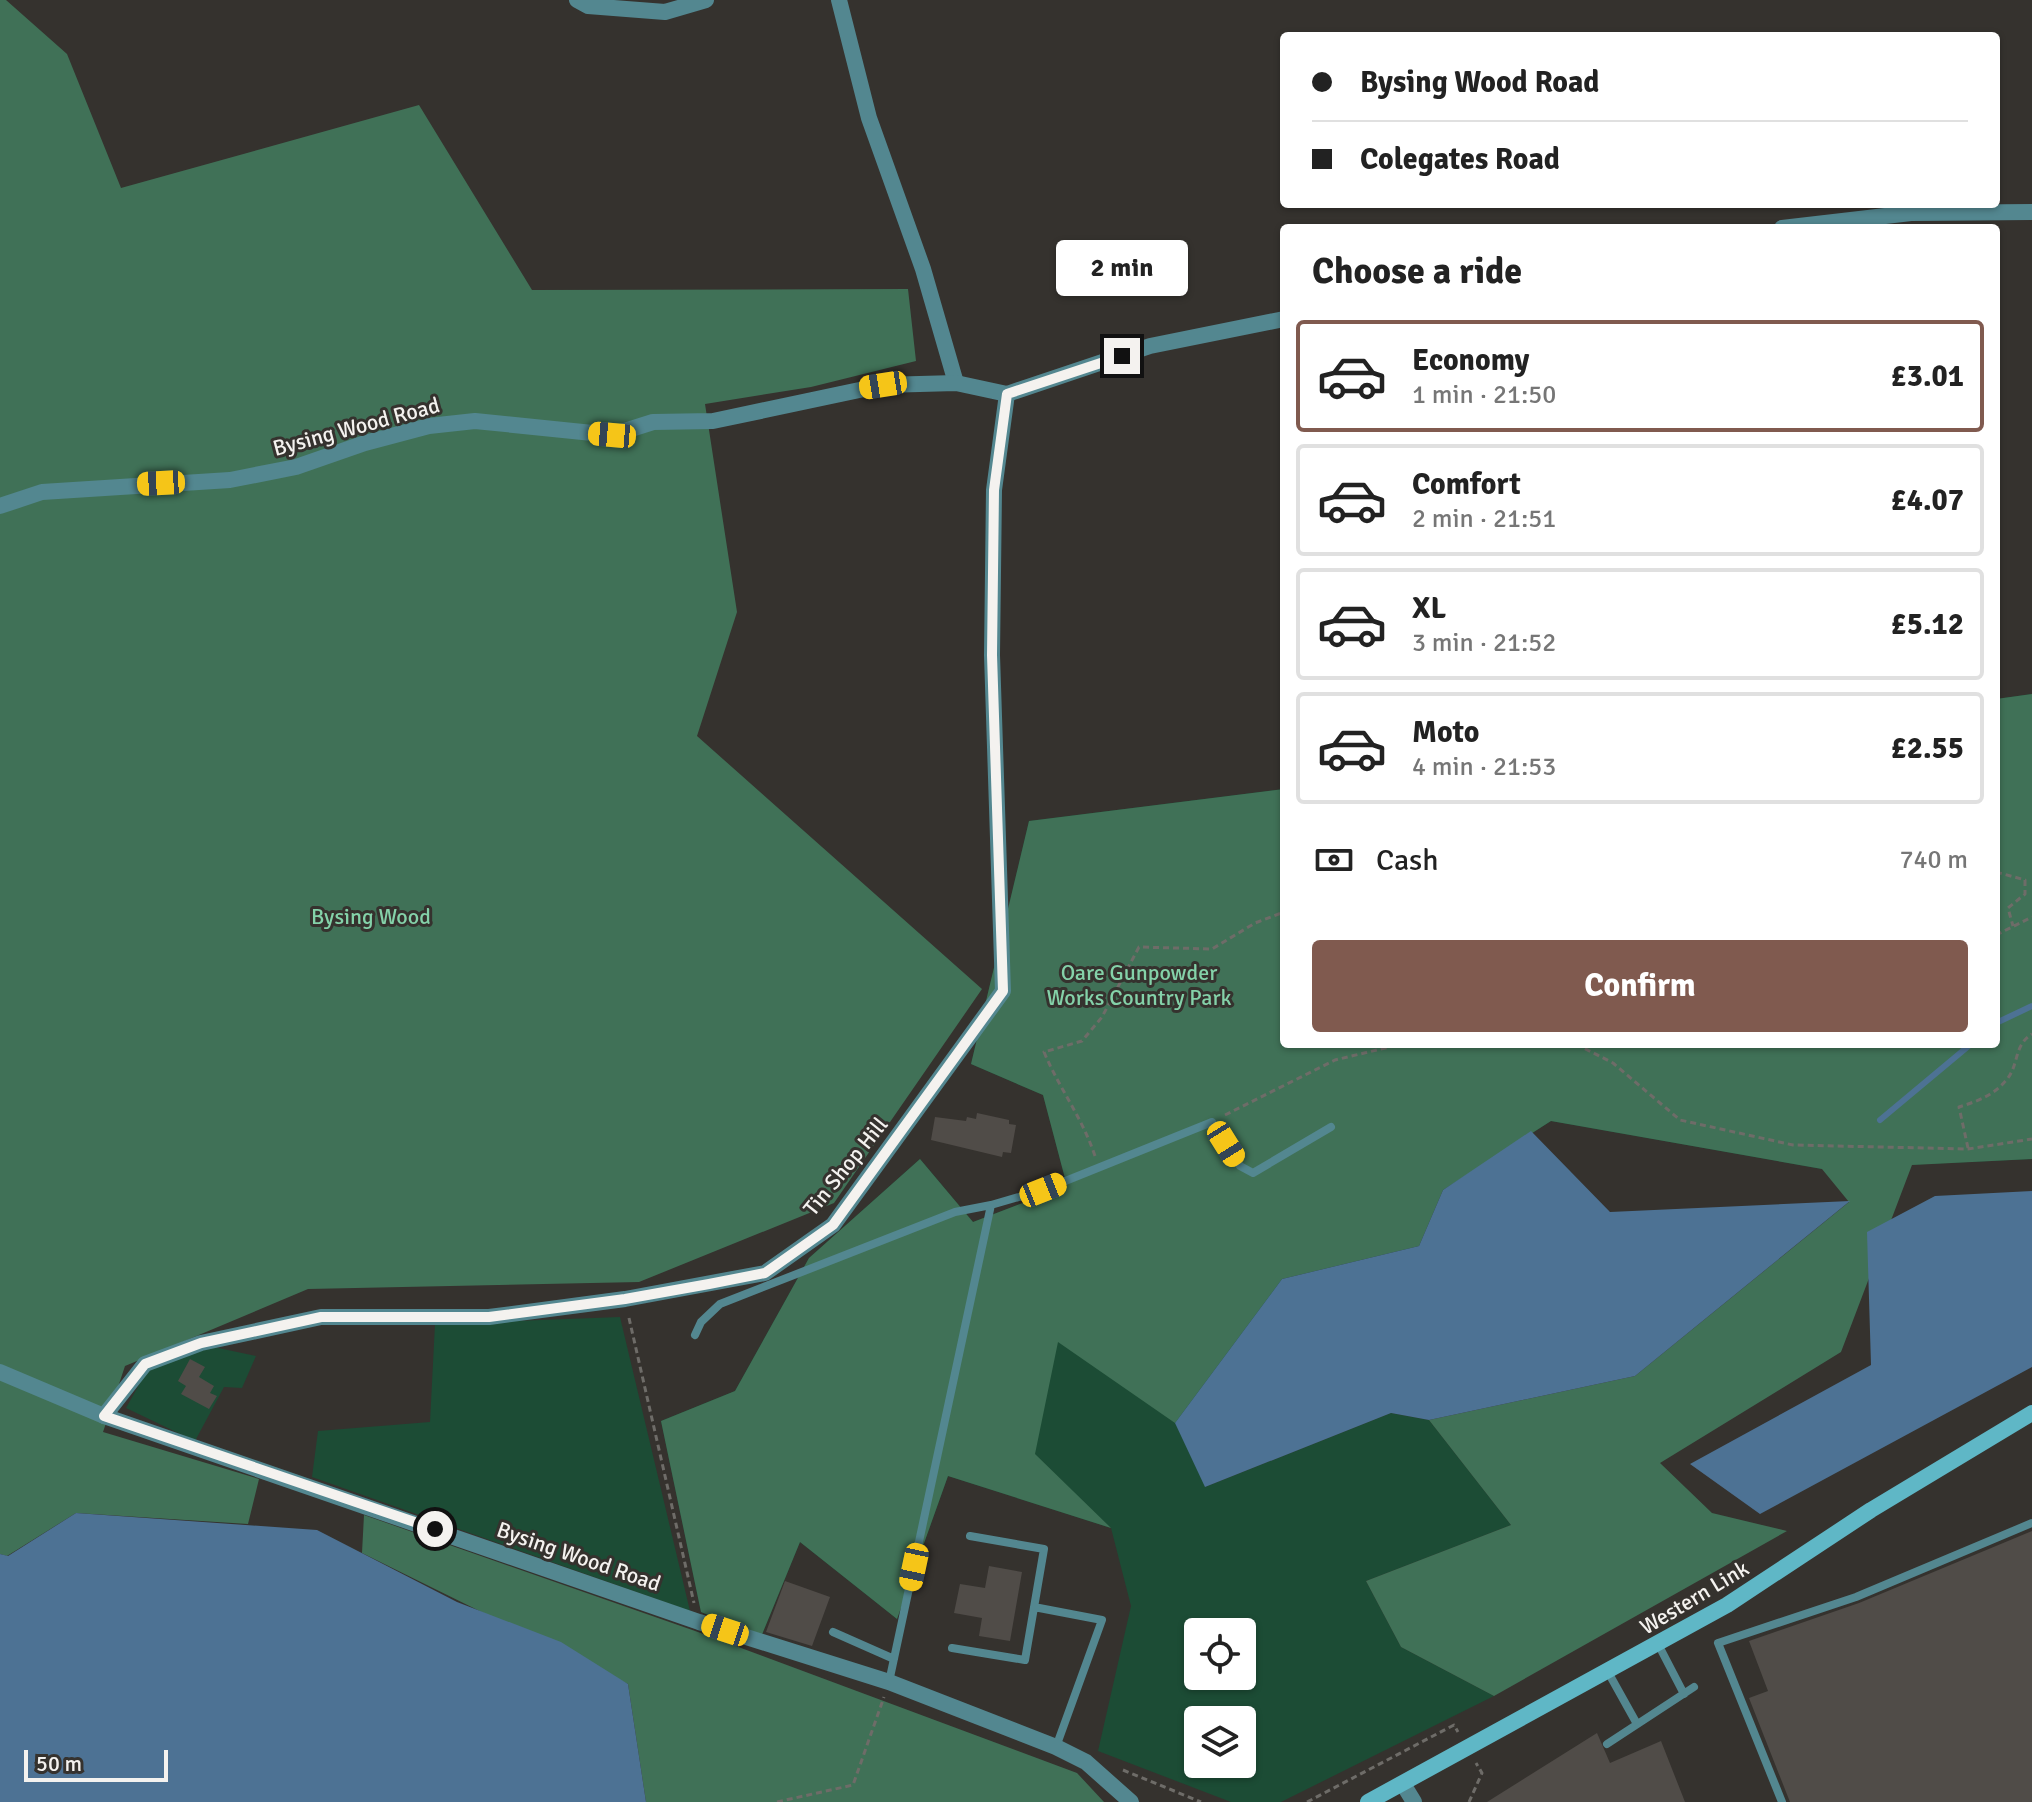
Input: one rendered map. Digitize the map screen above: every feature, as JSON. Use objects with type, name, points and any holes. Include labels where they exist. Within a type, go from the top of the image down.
[{"type":"main road","name":"Western Link","points":[[1368,1802],[1727,1605],[1871,1510],[2032,1413]]},
{"type":"street","points":[[577,0],[588,6],[665,12],[706,0]]},
{"type":"street","points":[[839,0],[869,118],[923,269],[956,383]]},
{"type":"street","points":[[1816,224],[1911,213],[2032,212]]},
{"type":"street","points":[[1007,394],[1150,346],[1280,320]]},
{"type":"street","name":"Bysing Wood Road","points":[[0,506],[42,492],[230,480],[296,467],[365,443],[429,426],[475,421],[612,435],[653,422],[713,421],[883,385],[956,383],[1007,394]]},
{"type":"street","name":"Tin Shop Hill","points":[[104,1416],[145,1364],[201,1343],[321,1317],[489,1317],[625,1299],[765,1273],[833,1225],[1003,991],[992,655],[994,490],[1007,394]]},
{"type":"street","name":"Bysing Wood Road","points":[[0,1372],[104,1416],[699,1622],[889,1682],[1056,1747],[1086,1762],[1131,1802]]},
{"type":"street","points":[[1403,1784],[1414,1802]]},
{"type":"lane","points":[[695,1335],[701,1322],[720,1304],[955,1212],[1043,1190],[1212,1122],[1240,1166],[1253,1173],[1331,1127]]},
{"type":"lane","points":[[889,1682],[991,1205]]},
{"type":"lane","points":[[1782,1802],[1718,1643],[1856,1597],[2032,1523]]},
{"type":"lane","points":[[952,1648],[1025,1660],[1044,1549],[970,1536]]},
{"type":"lane","points":[[1034,1607],[1102,1620],[1056,1747]]},
{"type":"lane","points":[[833,1632],[894,1659]]},
{"type":"lane","points":[[1658,1644],[1684,1694]]},
{"type":"lane","points":[[1608,1672],[1637,1724]]},
{"type":"lane","points":[[1607,1744],[1694,1687]]},
{"type":"path","points":[[2000,873],[2025,880],[2025,894],[2008,908],[2013,926]]},
{"type":"path","points":[[1098,1168],[1083,1121],[1060,1089],[1044,1052],[1082,1041],[1102,1017],[1139,947],[1212,949],[1255,923],[1280,914]]},
{"type":"path","points":[[2000,933],[2032,917]]},
{"type":"path","points":[[1968,1149],[1959,1107],[1988,1097],[2010,1076],[2017,1049],[2032,1034]]},
{"type":"path","points":[[1212,1122],[1335,1060],[1385,1048]]},
{"type":"path","points":[[1584,1048],[1613,1063],[1680,1120],[1793,1145],[1968,1149],[2032,1139]]},
{"type":"path","points":[[625,1299],[699,1622]]},
{"type":"path","points":[[777,1802],[853,1785],[889,1682]]},
{"type":"path","points":[[1119,1768],[1201,1802]]},
{"type":"green space","name":"Bysing Wood","points":[[0,0],[6,0],[67,54],[121,188],[419,105],[532,290],[908,289],[916,361],[811,387],[705,404],[737,612],[697,736],[982,989],[834,1203],[639,1282],[308,1289],[125,1366],[103,1432],[259,1479],[248,1524],[76,1513],[7,1556],[0,1554]]},
{"type":"green space","name":"Oare Gunpowder Works Country Park","points":[[2032,694],[2032,1159],[1822,1169],[1551,1121],[1443,1190],[1419,1246],[1282,1279],[1205,1487],[1391,1413],[1429,1420],[1511,1525],[1366,1581],[1401,1647],[1494,1696],[1281,1802],[1231,1802],[1098,1751],[1131,1606],[1111,1528],[948,1476],[897,1619],[800,1542],[761,1637],[701,1612],[661,1421],[735,1391],[809,1258],[920,1159],[973,1222],[1067,1186],[1043,1095],[971,1064],[1029,821],[1280,790],[1280,1048],[2000,1048],[2000,698]]},
{"type":"green space","name":"Oare Gunpowder Works Country Park","points":[[2032,694],[2032,1159],[1912,1165],[1841,1352],[1660,1463],[1712,1513],[1787,1531],[1494,1696],[1401,1647],[1366,1581],[1511,1525],[1429,1420],[1635,1376],[1849,1202],[1822,1169],[1551,1121],[1443,1190],[1419,1246],[1282,1279],[1175,1423],[1058,1342],[1035,1454],[1111,1528],[948,1476],[897,1619],[800,1542],[761,1637],[701,1612],[661,1421],[735,1391],[809,1258],[920,1159],[973,1222],[1067,1186],[1043,1095],[971,1064],[1029,821],[1280,790],[1280,1048],[2000,1048],[2000,698]]},
{"type":"green space","points":[[620,1317],[690,1611],[312,1477],[318,1431],[430,1422],[435,1324]]},
{"type":"green space","points":[[209,1346],[256,1356],[242,1388],[224,1387],[195,1441],[126,1408],[149,1367]]},
{"type":"green space","points":[[364,1515],[698,1632],[1077,1773],[1104,1802],[646,1802],[628,1684],[362,1553]]},
{"type":"water","points":[[1531,1131],[1610,1212],[1850,1201],[1635,1376],[1429,1420],[1391,1413],[1205,1487],[1175,1423],[1282,1279],[1419,1246],[1443,1190]]},
{"type":"water","points":[[2032,1191],[2032,1367],[1760,1514],[1690,1464],[1871,1365],[1867,1232],[1935,1196]]},
{"type":"water","points":[[76,1513],[317,1530],[457,1602],[561,1642],[628,1684],[646,1802],[0,1802],[0,1554],[8,1556]]},
{"type":"building","points":[[977,1113],[1009,1120],[1009,1124],[1016,1125],[1011,1153],[1003,1152],[1002,1157],[931,1140],[935,1117],[966,1121],[967,1117],[976,1119]]},
{"type":"building","points":[[190,1359],[205,1367],[199,1377],[214,1386],[210,1393],[217,1396],[209,1409],[181,1394],[186,1386],[178,1381]]},
{"type":"building","points":[[2032,1531],[2032,1802],[1790,1802],[1749,1698],[1768,1691],[1749,1641],[1859,1603]]},
{"type":"building","points":[[989,1566],[1022,1572],[1010,1641],[979,1636],[982,1618],[954,1613],[960,1584],[985,1588]]},
{"type":"building","points":[[785,1581],[830,1597],[812,1646],[766,1632]]},
{"type":"building","points":[[1597,1733],[1610,1763],[1661,1741],[1685,1802],[1487,1802]]},
{"type":"waterway","points":[[2000,1021],[2032,1006]]},
{"type":"waterway","points":[[1880,1120],[1966,1048]]},
{"type":"route","points":[[435,1529],[104,1416],[145,1364],[201,1343],[321,1317],[489,1317],[709,1284],[765,1273],[833,1225],[1003,991],[992,655],[994,490],[1007,394],[1122,356]]}]
